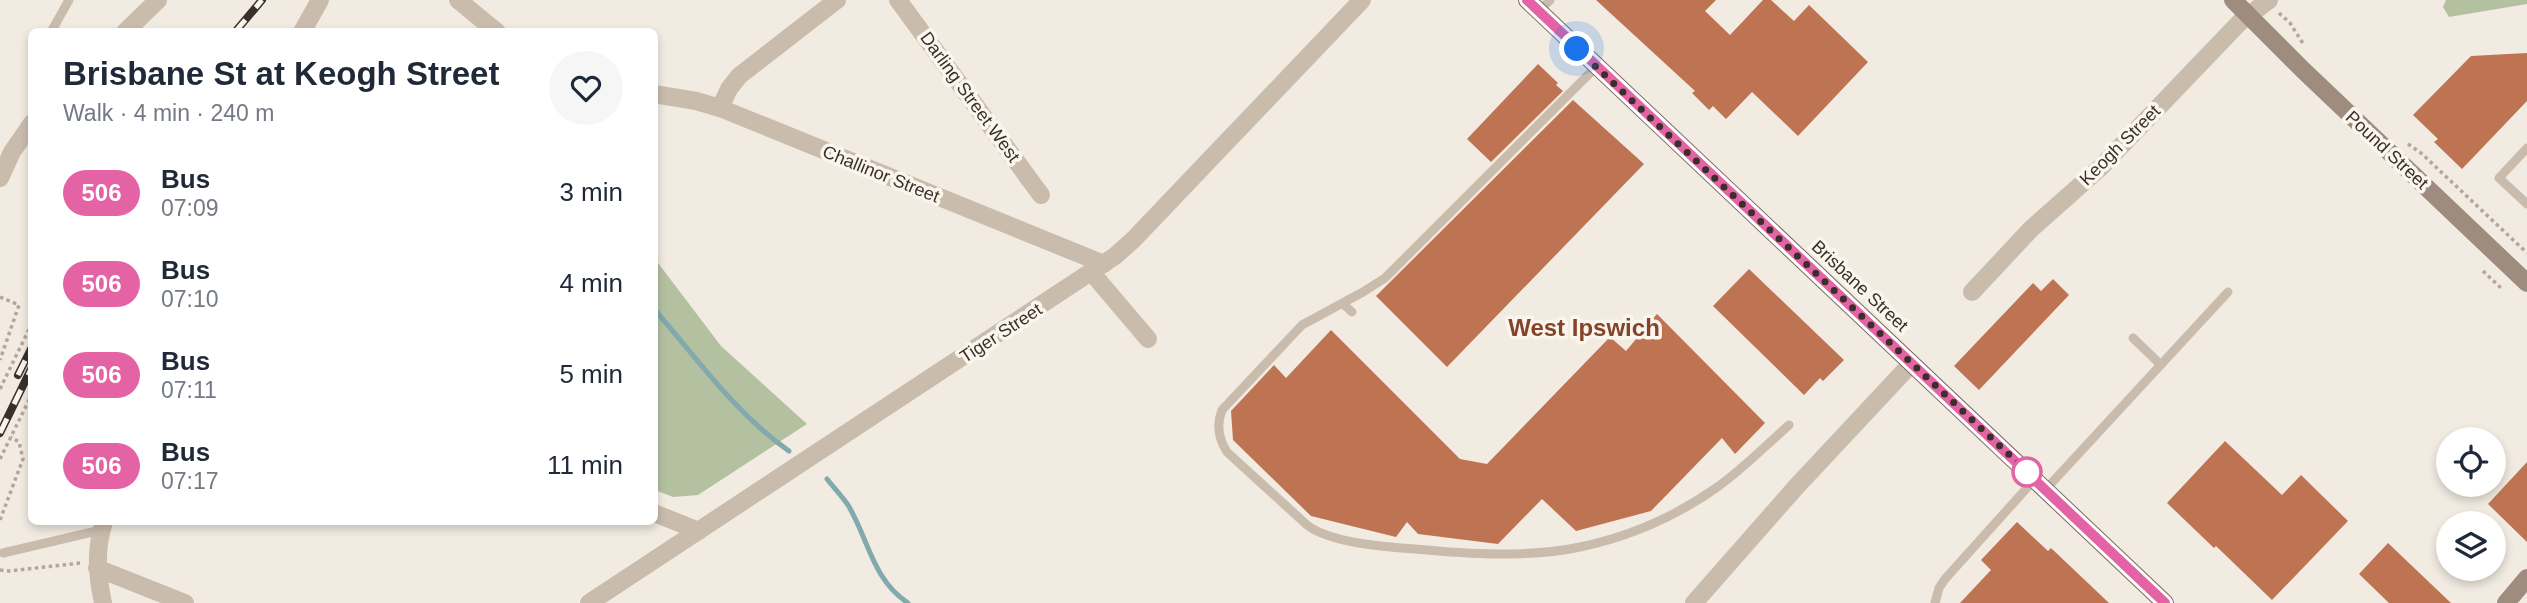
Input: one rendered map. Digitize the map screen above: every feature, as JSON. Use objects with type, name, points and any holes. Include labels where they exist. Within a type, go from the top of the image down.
[{"type":"main road","name":"Brisbane Street","points":[[1539,4],[1596,67],[2165,603]]},
{"type":"street","points":[[129,28],[158,0]]},
{"type":"street","points":[[304,28],[320,0]]},
{"type":"street","points":[[458,0],[492,28]]},
{"type":"street","points":[[720,108],[739,76],[837,0]]},
{"type":"street","name":"Darling Street West","points":[[898,0],[1041,195]]},
{"type":"street","name":"Tiger Street","points":[[589,603],[1098,269],[1133,240],[1362,0]]},
{"type":"street","name":"Pound Street","points":[[2233,0],[2527,283]]},
{"type":"street","name":"Keogh Street","points":[[1972,292],[2031,229],[2102,166],[2240,22],[2268,1]]},
{"type":"street","name":"Challinor Street","points":[[658,95],[720,108],[1098,269]]},
{"type":"street","points":[[0,178],[12,152],[28,129]]},
{"type":"street","points":[[1098,269],[1148,340]]},
{"type":"street","points":[[1694,603],[1796,487],[1911,364]]},
{"type":"street","points":[[658,515],[699,531]]},
{"type":"street","points":[[103,526],[97,565],[103,603]]},
{"type":"street","points":[[97,565],[185,603]]},
{"type":"street","points":[[2507,601],[2527,578]]},
{"type":"lane","points":[[53,28],[69,0]]},
{"type":"lane","points":[[1596,67],[1385,278],[1301,325],[1227,402],[1217,427],[1222,444],[1227,452],[1307,525],[1321,533],[1374,545],[1473,554],[1514,554],[1580,548],[1653,524],[1716,488],[1789,425]]},
{"type":"lane","points":[[2527,148],[2499,178],[2527,204]]},
{"type":"lane","points":[[1935,603],[1945,579],[2161,365],[2228,292]]},
{"type":"lane","points":[[1342,303],[1352,312]]},
{"type":"lane","points":[[2133,338],[2161,365]]},
{"type":"lane","points":[[3,553],[103,526]]},
{"type":"path","points":[[2268,1],[2290,23],[2309,53]]},
{"type":"path","points":[[2402,139],[2421,153],[2527,253]]},
{"type":"path","points":[[2483,271],[2501,288]]},
{"type":"path","points":[[0,297],[19,305],[0,360]]},
{"type":"path","points":[[0,390],[28,331]]},
{"type":"path","points":[[0,373],[6,376]]},
{"type":"path","points":[[0,459],[28,402]]},
{"type":"path","points":[[0,520],[23,459],[19,442],[11,437]]},
{"type":"path","points":[[0,570],[97,565]]},
{"type":"green space","points":[[2446,0],[2527,0],[2527,4],[2449,17],[2443,7]]},
{"type":"green space","points":[[658,263],[721,346],[807,424],[698,495],[673,497],[658,491]]},
{"type":"building","points":[[1596,0],[1716,0],[1705,11],[1730,35],[1763,0],[1771,0],[1794,21],[1809,5],[1868,62],[1798,136],[1752,92],[1726,119],[1713,106],[1709,110],[1692,93],[1695,91]]},
{"type":"building","points":[[2527,53],[2527,101],[2462,169],[2434,142],[2438,139],[2413,115],[2471,56]]},
{"type":"building","points":[[1538,64],[1563,91],[1491,162],[1467,139]]},
{"type":"building","points":[[1573,100],[1644,164],[1447,367],[1376,296]]},
{"type":"building","points":[[1749,269],[1844,360],[1823,381],[1820,378],[1804,395],[1713,306]]},
{"type":"building","points":[[2053,279],[2069,295],[1979,390],[1954,366],[2033,283],[2041,291]]},
{"type":"building","points":[[1657,314],[1765,423],[1735,454],[1722,438],[1651,511],[1576,531],[1542,499],[1498,544],[1418,534],[1407,522],[1396,537],[1311,516],[1233,440],[1231,411],[1274,365],[1286,378],[1331,330],[1460,459],[1487,464],[1610,337],[1626,351]]},
{"type":"building","points":[[2225,441],[2282,495],[2301,475],[2348,521],[2272,600],[2167,503]]},
{"type":"building","points":[[2527,462],[2527,542],[2506,522],[2506,511],[2495,511],[2488,504],[2494,497],[2506,497],[2506,485]]},
{"type":"building","points":[[2017,522],[2048,551],[2051,548],[2109,603],[1960,603],[1991,570],[1981,560]]},
{"type":"building","points":[[2388,543],[2451,603],[2389,603],[2359,574]]},
{"type":"waterway","points":[[658,314],[751,420],[789,451]]},
{"type":"waterway","points":[[827,479],[848,505],[886,582],[908,603]]},
{"type":"railway","points":[[238,28],[262,0]]},
{"type":"railway","points":[[18,375],[28,355]]},
{"type":"railway","points":[[0,433],[28,375]]},
{"type":"bus line","name":"506","points":[[1527,0],[2165,603]]},
{"type":"district","name":"West Ipswich","points":[[1584,327]]},
{"type":"route","points":[[1577,49],[2035,479],[2027,472]]}]
